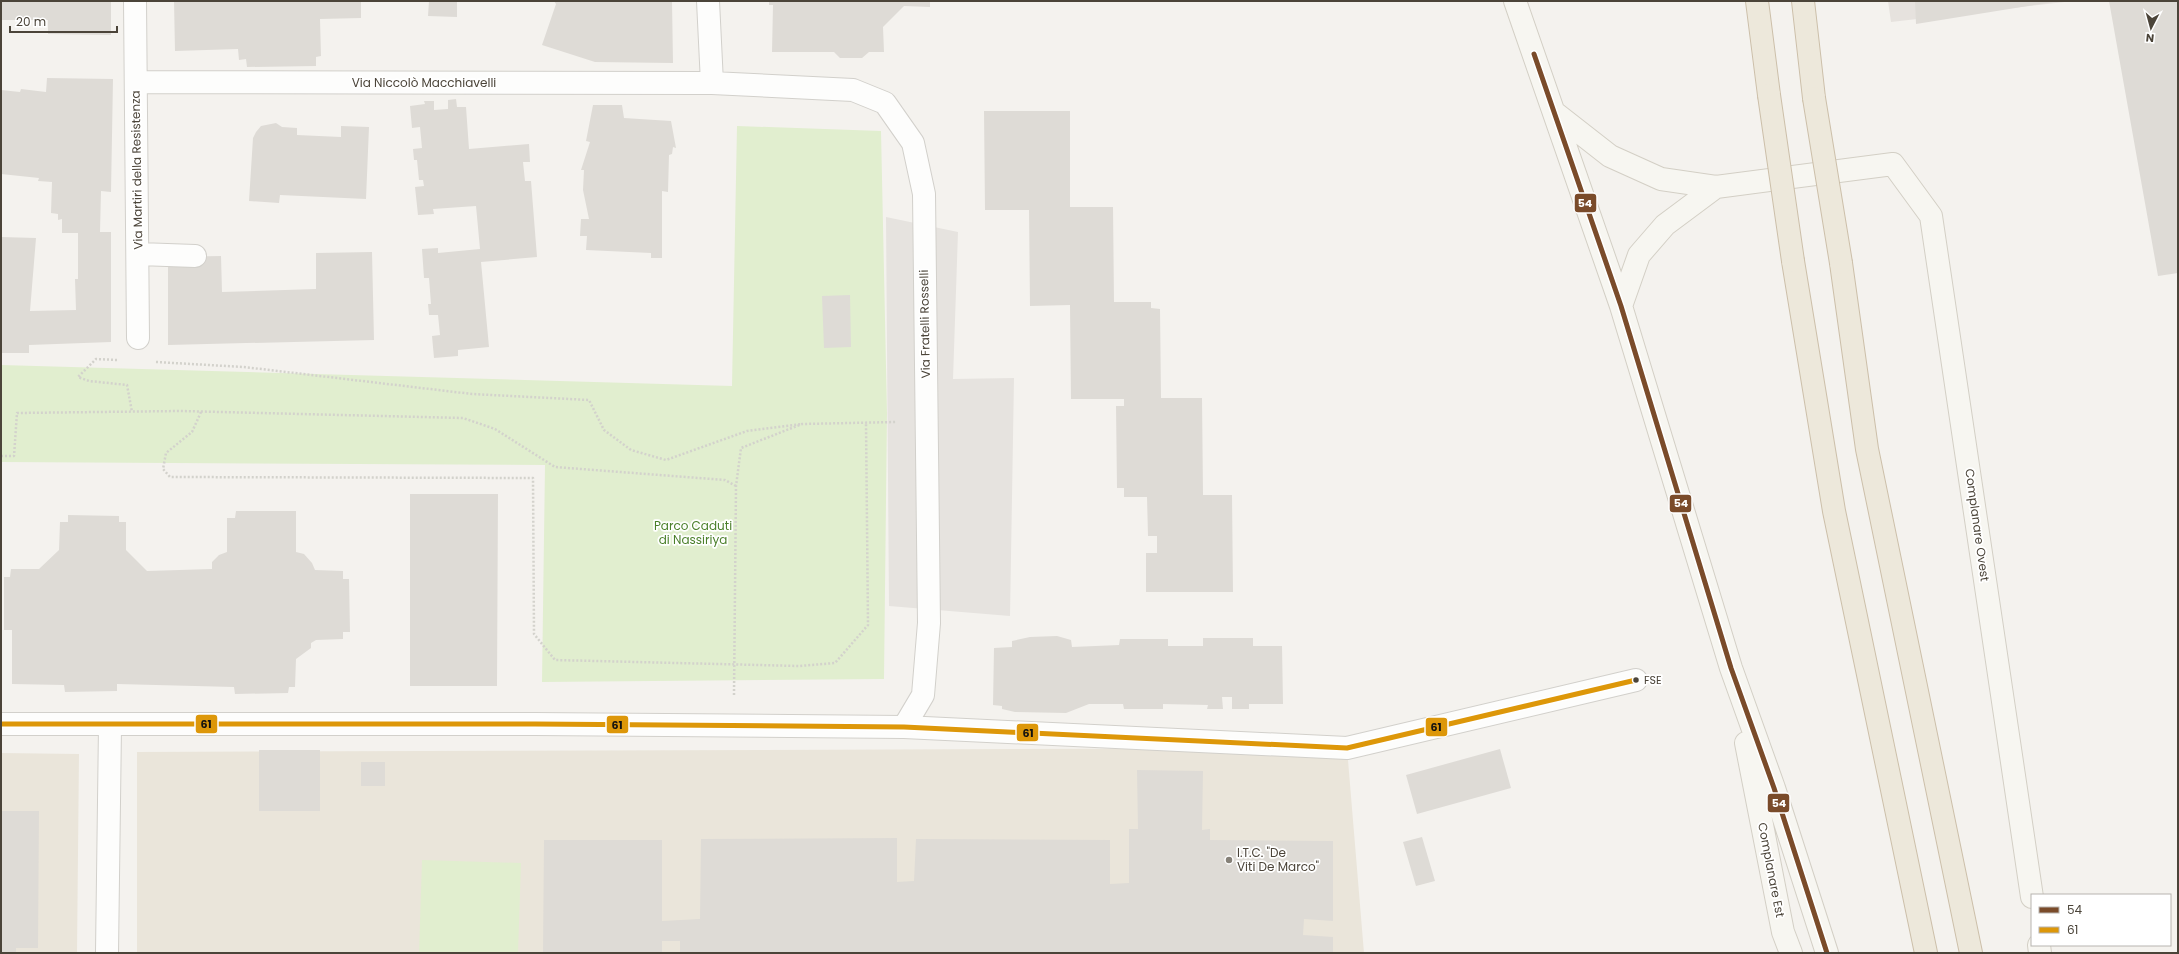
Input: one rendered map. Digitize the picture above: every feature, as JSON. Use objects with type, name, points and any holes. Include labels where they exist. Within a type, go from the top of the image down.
[{"type":"highway","points":[[1757,1],[1793,261],[1834,511],[1926,953]]},
{"type":"highway","points":[[1803,1],[1814,98],[1841,263],[1867,449],[1971,953]]},
{"type":"main road","points":[[1515,1],[1621,306],[1732,668],[1774,788],[1827,953]]},
{"type":"main road","points":[[1555,113],[1610,156],[1660,179],[1716,188]]},
{"type":"main road","name":"Complanare Ovest","points":[[1716,188],[1893,164],[1931,216],[2032,894]]},
{"type":"main road","points":[[1621,306],[1639,255],[1665,225],[1716,188]]},
{"type":"main road","name":"Complanare Est","points":[[1732,668],[1783,932],[1790,953]]},
{"type":"street","name":"Via Martiri della Resistenza","points":[[135,1],[138,338]]},
{"type":"street","points":[[708,1],[712,83]]},
{"type":"street","name":"Via Niccolò Macchiavelli","points":[[136,82],[712,83]]},
{"type":"street","name":"Via Fratelli Rosselli","points":[[712,83],[853,90],[885,103],[913,143],[924,194],[929,623],[923,695],[904,727]]},
{"type":"street","points":[[138,254],[195,256]]},
{"type":"street","points":[[1,724],[110,726],[527,724],[904,727],[1347,748],[1636,680]]},
{"type":"street","points":[[108,953],[110,726]]},
{"type":"path","points":[[120,360],[96,359],[78,377],[89,381],[127,385],[132,412]]},
{"type":"path","points":[[151,362],[244,367],[492,395],[589,400],[604,430],[631,450],[666,460],[747,431],[802,424],[926,421]]},
{"type":"path","points":[[201,412],[192,432],[166,453],[163,469],[170,477],[533,478],[534,634],[555,660],[799,666],[835,663],[868,625],[866,422]]},
{"type":"path","points":[[1,456],[14,456],[17,413],[201,412],[463,418],[495,429],[554,467],[725,480],[736,486]]},
{"type":"path","points":[[734,726],[736,486],[741,448],[802,424]]},
{"type":"shaded area","points":[[1888,1],[2073,1],[1891,22]]},
{"type":"shaded area","points":[[886,217],[958,232],[953,379],[1014,378],[1010,616],[889,606]]},
{"type":"shaded area","points":[[1347,748],[1364,953],[137,953],[137,752]]},
{"type":"shaded area","points":[[1,753],[79,754],[77,953],[1,953]]},
{"type":"green space","name":"Parco Caduti di Nassiriya","points":[[737,126],[881,131],[887,413],[884,679],[542,682],[545,465],[1,462],[1,365],[732,386]]},
{"type":"green space","points":[[422,860],[521,863],[518,953],[419,953]]},
{"type":"building","points":[[1,1],[111,1],[111,35],[48,34],[48,20],[1,20]]},
{"type":"building","points":[[174,1],[361,1],[361,18],[320,19],[321,56],[316,57],[316,66],[247,67],[246,59],[239,60],[238,49],[175,51]]},
{"type":"building","points":[[429,1],[457,1],[457,17],[428,16]]},
{"type":"building","points":[[554,1],[672,1],[673,63],[595,62],[542,45],[556,4]]},
{"type":"building","points":[[769,1],[930,1],[930,7],[904,6],[883,27],[884,52],[869,52],[862,58],[840,58],[834,52],[772,52],[773,5],[769,5]]},
{"type":"building","points":[[1915,1],[2053,1],[2053,2],[1916,24]]},
{"type":"building","points":[[2109,1],[2178,1],[2178,273],[2158,276]]},
{"type":"building","points":[[47,78],[113,79],[111,192],[101,191],[100,232],[111,232],[111,342],[29,345],[29,353],[1,353],[1,237],[36,238],[30,311],[76,310],[75,279],[78,279],[78,233],[62,233],[62,219],[58,220],[58,214],[51,213],[52,182],[38,181],[39,178],[1,174],[1,90],[20,92],[21,89],[46,92]]},
{"type":"building","points":[[456,99],[457,107],[466,107],[469,149],[529,144],[530,162],[523,162],[525,181],[531,181],[537,257],[481,262],[489,347],[458,350],[458,356],[434,358],[432,336],[440,335],[438,315],[429,315],[428,304],[431,304],[429,278],[424,278],[422,249],[438,248],[438,253],[480,249],[476,206],[433,209],[434,214],[418,215],[415,187],[424,186],[423,180],[419,180],[417,160],[414,160],[413,149],[422,148],[420,127],[412,128],[410,106],[425,104],[424,101],[434,101],[434,110],[448,109],[448,100]]},
{"type":"building","points":[[593,105],[622,105],[624,118],[671,121],[676,148],[673,147],[672,154],[669,155],[668,192],[662,191],[662,258],[651,258],[651,253],[586,250],[587,236],[580,236],[581,219],[589,219],[583,190],[584,170],[581,170],[590,142],[586,141]]},
{"type":"building","points":[[984,111],[1070,111],[1070,207],[1113,207],[1114,302],[1151,302],[1151,308],[1160,309],[1161,398],[1202,398],[1203,495],[1232,495],[1233,592],[1146,592],[1146,553],[1157,553],[1157,536],[1148,536],[1147,497],[1124,497],[1124,488],[1117,488],[1116,406],[1124,406],[1124,399],[1071,399],[1070,305],[1030,306],[1029,210],[985,210]]},
{"type":"building","points":[[276,123],[282,127],[297,128],[297,135],[341,137],[341,126],[369,127],[366,199],[280,195],[279,203],[249,201],[253,138],[261,126]]},
{"type":"building","points":[[372,252],[374,340],[168,345],[168,257],[221,256],[222,292],[316,289],[316,253]]},
{"type":"building","points":[[850,295],[851,347],[824,348],[822,296]]},
{"type":"building","points":[[410,494],[498,494],[497,686],[410,686]]},
{"type":"building","points":[[236,511],[296,511],[296,552],[304,554],[312,563],[315,570],[343,571],[343,579],[349,579],[350,632],[343,632],[343,639],[316,640],[311,643],[311,648],[296,659],[295,687],[289,687],[288,693],[235,694],[234,687],[117,684],[117,691],[65,692],[64,685],[12,684],[12,630],[4,630],[4,577],[10,577],[11,569],[39,569],[59,550],[60,522],[68,522],[68,515],[119,516],[119,522],[126,522],[126,550],[147,571],[212,569],[212,562],[219,555],[227,552],[227,518],[235,518]]},
{"type":"building","points":[[1057,636],[1071,640],[1072,647],[1119,645],[1120,639],[1168,639],[1168,646],[1203,646],[1203,638],[1253,638],[1253,646],[1282,646],[1283,704],[1249,704],[1249,709],[1232,709],[1232,697],[1222,697],[1223,709],[1207,709],[1208,705],[1163,704],[1163,709],[1124,709],[1123,704],[1089,704],[1066,713],[1015,712],[1002,709],[1002,706],[993,705],[994,648],[1012,647],[1012,641],[1030,637]]},
{"type":"building","points":[[1500,749],[1511,788],[1417,814],[1406,775]]},
{"type":"building","points":[[259,750],[320,750],[320,811],[259,811]]},
{"type":"building","points":[[361,762],[385,762],[385,786],[361,786]]},
{"type":"building","name":"I.T.C. \"De Viti De Marco\"","points":[[1137,770],[1203,771],[1202,830],[1210,829],[1210,840],[1333,841],[1333,921],[1304,919],[1303,935],[1333,937],[1333,953],[680,953],[680,941],[662,941],[662,953],[543,953],[544,840],[662,840],[662,921],[700,919],[701,839],[897,838],[897,882],[914,881],[916,839],[1110,840],[1110,884],[1129,883],[1129,829],[1138,829]]},
{"type":"building","points":[[1,811],[39,811],[38,948],[16,948],[16,953],[1,953]]},
{"type":"building","points":[[1422,837],[1435,881],[1416,886],[1403,842]]},
{"type":"transit line","name":"54","points":[[1534,54],[1621,306],[1731,668],[1774,788],[1827,953]]},
{"type":"transit line","name":"61","points":[[1,724],[535,724],[904,727],[1347,748],[1636,680]]},
{"type":"place","name":"FSE","points":[[1636,680]]},
{"type":"place","name":"I.T.C. \"De Viti De Marco\"","points":[[1229,860]]}]
